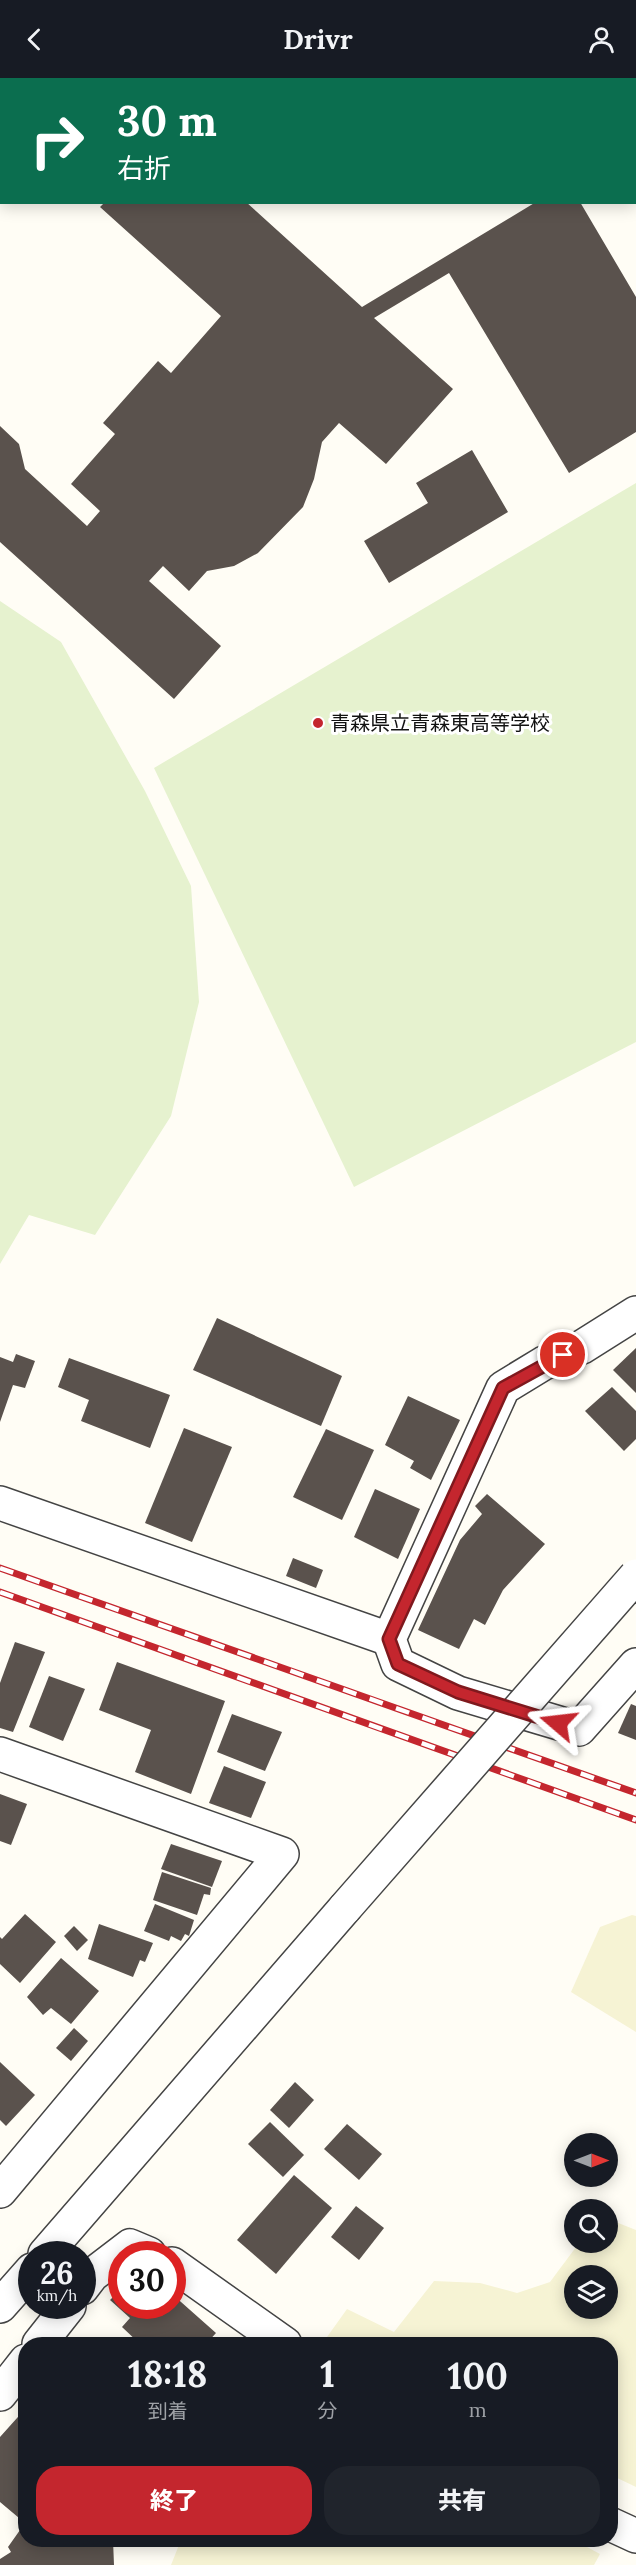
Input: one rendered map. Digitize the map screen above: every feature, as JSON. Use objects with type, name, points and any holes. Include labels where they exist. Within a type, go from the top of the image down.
[{"type":"street","points":[[636,1313],[582,1347],[544,1363],[503,1388],[389,1639],[398,1664],[458,1692],[579,1729],[636,1665]]},
{"type":"street","points":[[0,1503],[389,1639]]},
{"type":"street","points":[[56,2241],[636,1576]]},
{"type":"street","points":[[0,1754],[282,1854],[0,2191]]},
{"type":"street","points":[[96,2272],[108,2263]]},
{"type":"street","points":[[186,2274],[275,2337]]},
{"type":"street","points":[[0,2306],[18,2286]]},
{"type":"street","points":[[45,2337],[59,2319]]},
{"type":"street","points":[[0,2394],[18,2371]]},
{"type":"street","points":[[618,2528],[636,2536]]},
{"type":"shaded area","points":[[632,1915],[636,1916],[636,2032],[571,1992],[600,1927]]},
{"type":"shaded area","points":[[618,2223],[636,2230],[636,2487],[618,2478],[618,2337],[327,2337],[347,2309],[394,2332],[434,2281],[480,2283],[517,2293],[550,2282],[572,2253],[618,2253]]},
{"type":"shaded area","points":[[178,2547],[587,2547],[600,2554],[594,2565],[171,2565]]},
{"type":"green space","points":[[636,483],[636,1042],[354,1187],[154,768]]},
{"type":"green space","points":[[0,601],[61,642],[145,791],[191,886],[199,1002],[171,1116],[95,1235],[29,1215],[0,1264]]},
{"type":"building","points":[[103,204],[248,204],[362,307],[533,204],[581,204],[636,297],[636,432],[569,473],[449,273],[374,318],[453,389],[386,464],[339,423],[322,442],[314,479],[303,507],[258,553],[234,566],[207,571],[189,591],[163,566],[149,581],[221,646],[174,699],[0,542],[0,426],[19,444],[25,469],[87,526],[100,511],[71,484],[115,434],[103,423],[158,361],[171,373],[221,316],[100,207]]},
{"type":"building","points":[[472,450],[508,512],[389,583],[364,541],[428,503],[416,483]]},
{"type":"building","points":[[217,1318],[342,1376],[321,1426],[193,1370]]},
{"type":"building","points":[[636,1348],[636,1393],[613,1370]]},
{"type":"building","points":[[16,1354],[35,1361],[25,1388],[13,1385],[0,1422],[0,1357],[13,1362]]},
{"type":"building","points":[[69,1358],[170,1395],[150,1448],[81,1421],[89,1400],[58,1387]]},
{"type":"building","points":[[612,1387],[636,1411],[636,1439],[624,1451],[585,1411]]},
{"type":"building","points":[[408,1396],[460,1420],[431,1480],[410,1468],[414,1461],[385,1445]]},
{"type":"building","points":[[184,1428],[232,1447],[192,1542],[145,1523]]},
{"type":"building","points":[[326,1429],[374,1450],[342,1520],[293,1497]]},
{"type":"building","points":[[375,1489],[420,1509],[398,1559],[354,1537]]},
{"type":"building","points":[[487,1494],[545,1544],[503,1590],[485,1625],[474,1619],[459,1649],[418,1630],[460,1540],[482,1514],[475,1506]]},
{"type":"building","points":[[293,1558],[323,1570],[316,1588],[286,1576]]},
{"type":"building","points":[[15,1642],[45,1652],[13,1732],[0,1728],[0,1683]]},
{"type":"building","points":[[117,1662],[225,1701],[191,1794],[135,1772],[151,1730],[99,1710]]},
{"type":"building","points":[[49,1676],[85,1689],[63,1741],[29,1727]]},
{"type":"building","points":[[631,1704],[636,1706],[636,1740],[618,1733]]},
{"type":"building","points":[[232,1714],[282,1732],[265,1771],[217,1752]]},
{"type":"building","points":[[224,1766],[266,1782],[251,1818],[209,1803]]},
{"type":"building","points":[[0,1794],[27,1804],[11,1845],[0,1841]]},
{"type":"building","points":[[171,1844],[222,1861],[212,1887],[161,1869]]},
{"type":"building","points":[[162,1872],[211,1888],[210,1895],[204,1894],[197,1915],[153,1900]]},
{"type":"building","points":[[155,1904],[194,1920],[189,1936],[185,1934],[181,1941],[171,1936],[169,1941],[144,1931]]},
{"type":"building","points":[[25,1914],[56,1942],[20,1983],[0,1964],[0,1937],[2,1939]]},
{"type":"building","points":[[99,1924],[153,1943],[145,1962],[140,1960],[133,1977],[88,1959]]},
{"type":"building","points":[[74,1926],[88,1940],[77,1951],[64,1936]]},
{"type":"building","points":[[61,1958],[99,1991],[71,2024],[51,2008],[43,2015],[27,1997]]},
{"type":"building","points":[[74,2028],[88,2041],[71,2061],[56,2048]]},
{"type":"building","points":[[0,2062],[35,2095],[6,2126],[0,2120]]},
{"type":"building","points":[[295,2082],[314,2100],[289,2128],[270,2110]]},
{"type":"building","points":[[270,2122],[304,2155],[283,2177],[248,2144]]},
{"type":"building","points":[[347,2124],[382,2154],[359,2180],[324,2149]]},
{"type":"building","points":[[294,2175],[332,2208],[276,2274],[237,2240]]},
{"type":"building","points":[[356,2206],[384,2228],[359,2260],[331,2237]]},
{"type":"building","points":[[186,2306],[216,2333],[212,2337],[133,2337],[122,2327],[129,2319],[186,2319]]},
{"type":"building","points":[[18,2417],[18,2517],[0,2502],[0,2437]]},
{"type":"building","points":[[18,2533],[18,2547],[113,2547],[114,2565],[0,2565],[0,2559],[11,2552],[8,2547]]},
{"type":"railway","points":[[0,1568],[636,1793]]},
{"type":"railway","points":[[0,1592],[636,1820]]},
{"type":"place","name":"青森県立青森東高等学校","points":[[318,723]]},
{"type":"route","points":[[558,1723],[458,1692],[398,1664],[389,1639],[503,1388],[544,1363],[563,1355]]}]
